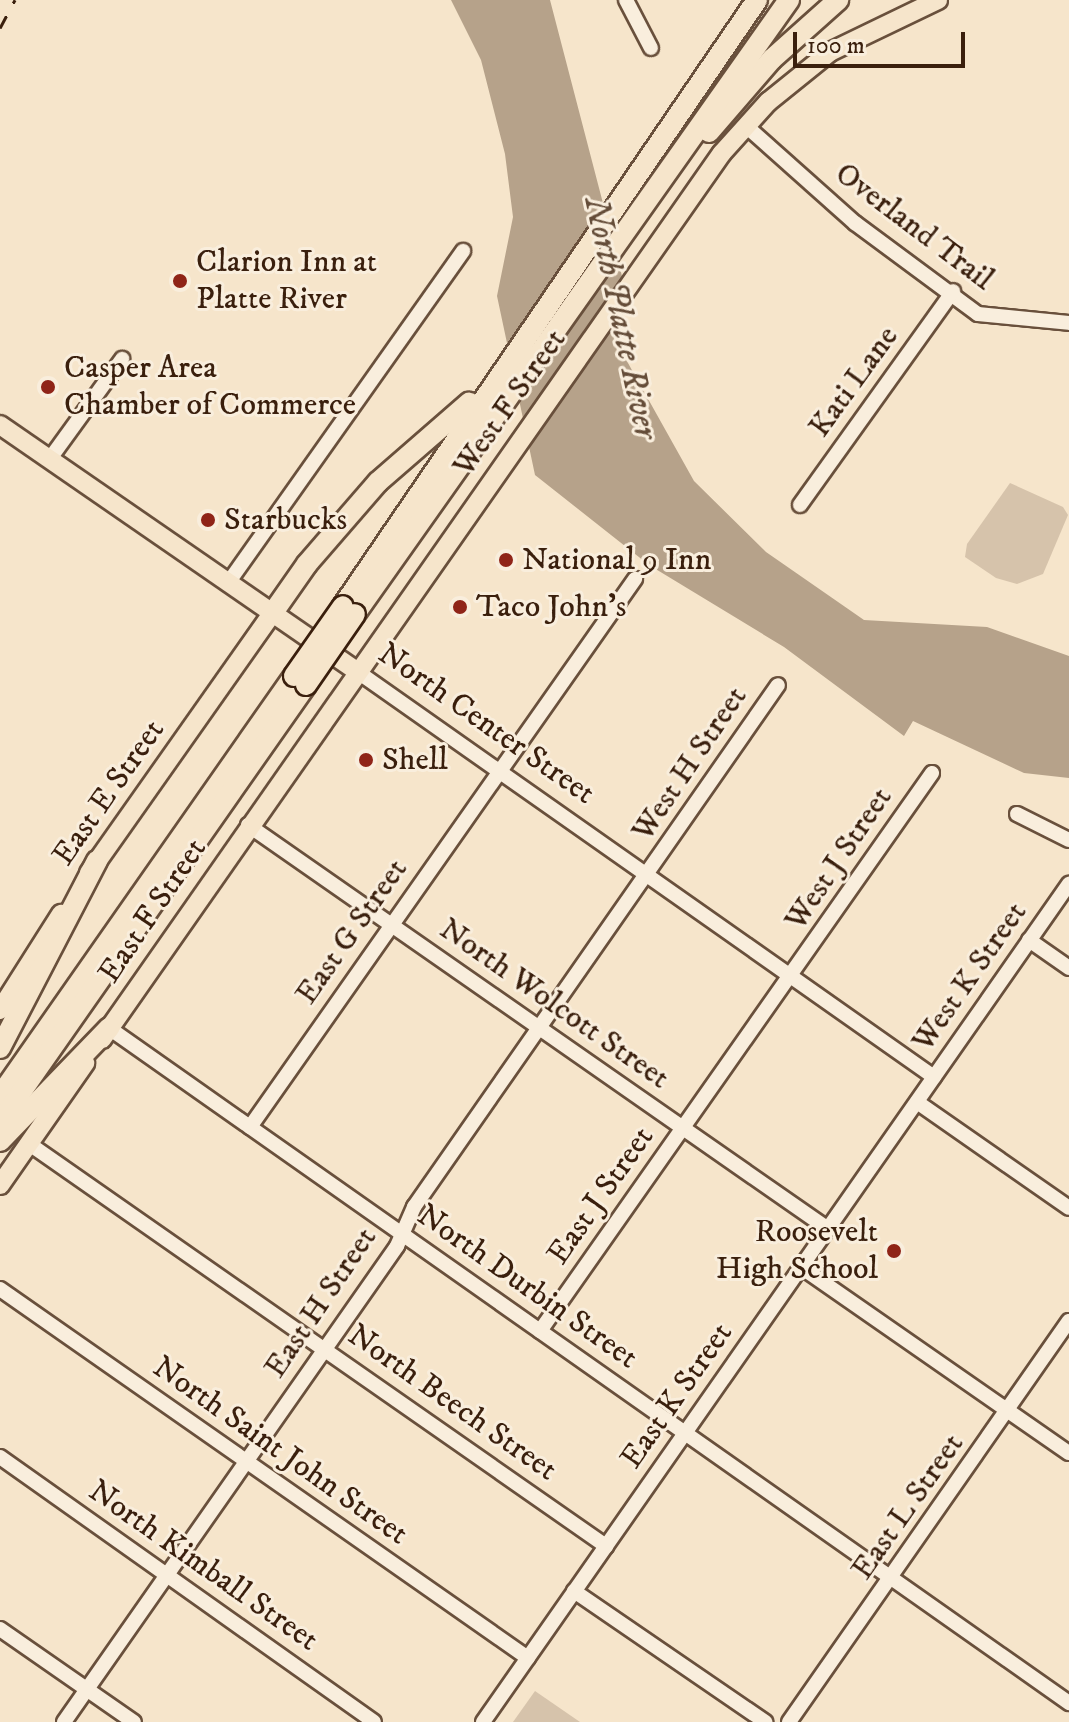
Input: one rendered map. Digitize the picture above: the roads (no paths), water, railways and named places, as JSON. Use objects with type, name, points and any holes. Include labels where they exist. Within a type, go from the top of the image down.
[{"type":"highway","points":[[349,610],[492,382],[717,63],[757,0]]},
{"type":"highway","points":[[717,63],[767,0]]},
{"type":"highway","points":[[0,1096],[349,610],[498,411],[789,0]]},
{"type":"highway","points":[[645,204],[772,59],[838,0]]},
{"type":"highway","points":[[272,614],[307,564],[378,482],[492,382]]},
{"type":"highway","points":[[0,1122],[300,680]]},
{"type":"highway","points":[[0,1048],[97,861]]},
{"type":"highway","points":[[0,1141],[109,1028]]},
{"type":"main road","name":"West F Street","points":[[358,672],[638,273],[746,126],[830,52],[938,0]]},
{"type":"main road","name":"North Center Street","points":[[0,425],[358,672]]},
{"type":"main road","name":"East E Street","points":[[0,1010],[97,861],[272,614]]},
{"type":"main road","name":"East F Street","points":[[0,1185],[248,825],[358,672]]},
{"type":"street","points":[[626,0],[651,48]]},
{"type":"street","name":"Overland Trail","points":[[746,126],[855,223],[953,291],[978,314],[1069,323]]},
{"type":"street","points":[[228,583],[463,251]]},
{"type":"street","name":"Kati Lane","points":[[800,505],[953,291]]},
{"type":"street","points":[[49,460],[122,359]]},
{"type":"street","name":"East G Street","points":[[250,1127],[635,579]]},
{"type":"street","name":"North Center Street","points":[[358,672],[934,1077]]},
{"type":"street","name":"West H Street","points":[[649,875],[778,685]]},
{"type":"street","name":"West J Street","points":[[792,976],[932,773]]},
{"type":"street","points":[[1017,814],[1069,840]]},
{"type":"street","name":"North Wolcott Street","points":[[248,825],[828,1229]]},
{"type":"street","name":"East H Street","points":[[64,1722],[325,1349],[402,1234],[414,1207],[649,875]]},
{"type":"street","name":"West K Street","points":[[917,1102],[1069,884]]},
{"type":"street","points":[[1029,940],[1069,968]]},
{"type":"street","name":"East J Street","points":[[540,1331],[792,976]]},
{"type":"street","name":"North Durbin Street","points":[[109,1028],[1069,1703]]},
{"type":"street","points":[[917,1102],[1069,1208]]},
{"type":"street","name":"East K Street","points":[[483,1722],[917,1102]]},
{"type":"street","name":"North Beech Street","points":[[28,1143],[606,1546]]},
{"type":"street","points":[[801,1267],[1069,1453]]},
{"type":"street","name":"North Saint John Street","points":[[0,1289],[528,1658]]},
{"type":"street","name":"East L Street","points":[[789,1722],[892,1579],[1069,1321]]},
{"type":"street","name":"North Kimball Street","points":[[0,1457],[374,1722]]},
{"type":"street","points":[[574,1591],[765,1722]]},
{"type":"street","points":[[0,1629],[134,1722]]},
{"type":"railway","points":[[0,28],[15,0]]},
{"type":"place","name":"Clarion Inn at Platte River","points":[[180,281]]},
{"type":"place","name":"Casper Area Chamber of Commerce","points":[[48,387]]},
{"type":"place","name":"Starbucks","points":[[208,520]]},
{"type":"place","name":"National 9 Inn","points":[[506,560]]},
{"type":"place","name":"Taco John's","points":[[460,607]]},
{"type":"place","name":"Shell","points":[[366,760]]},
{"type":"place","name":"Roosevelt High School","points":[[894,1251]]},
{"type":"water label","name":"North Platte River","points":[[620,318]]}]
